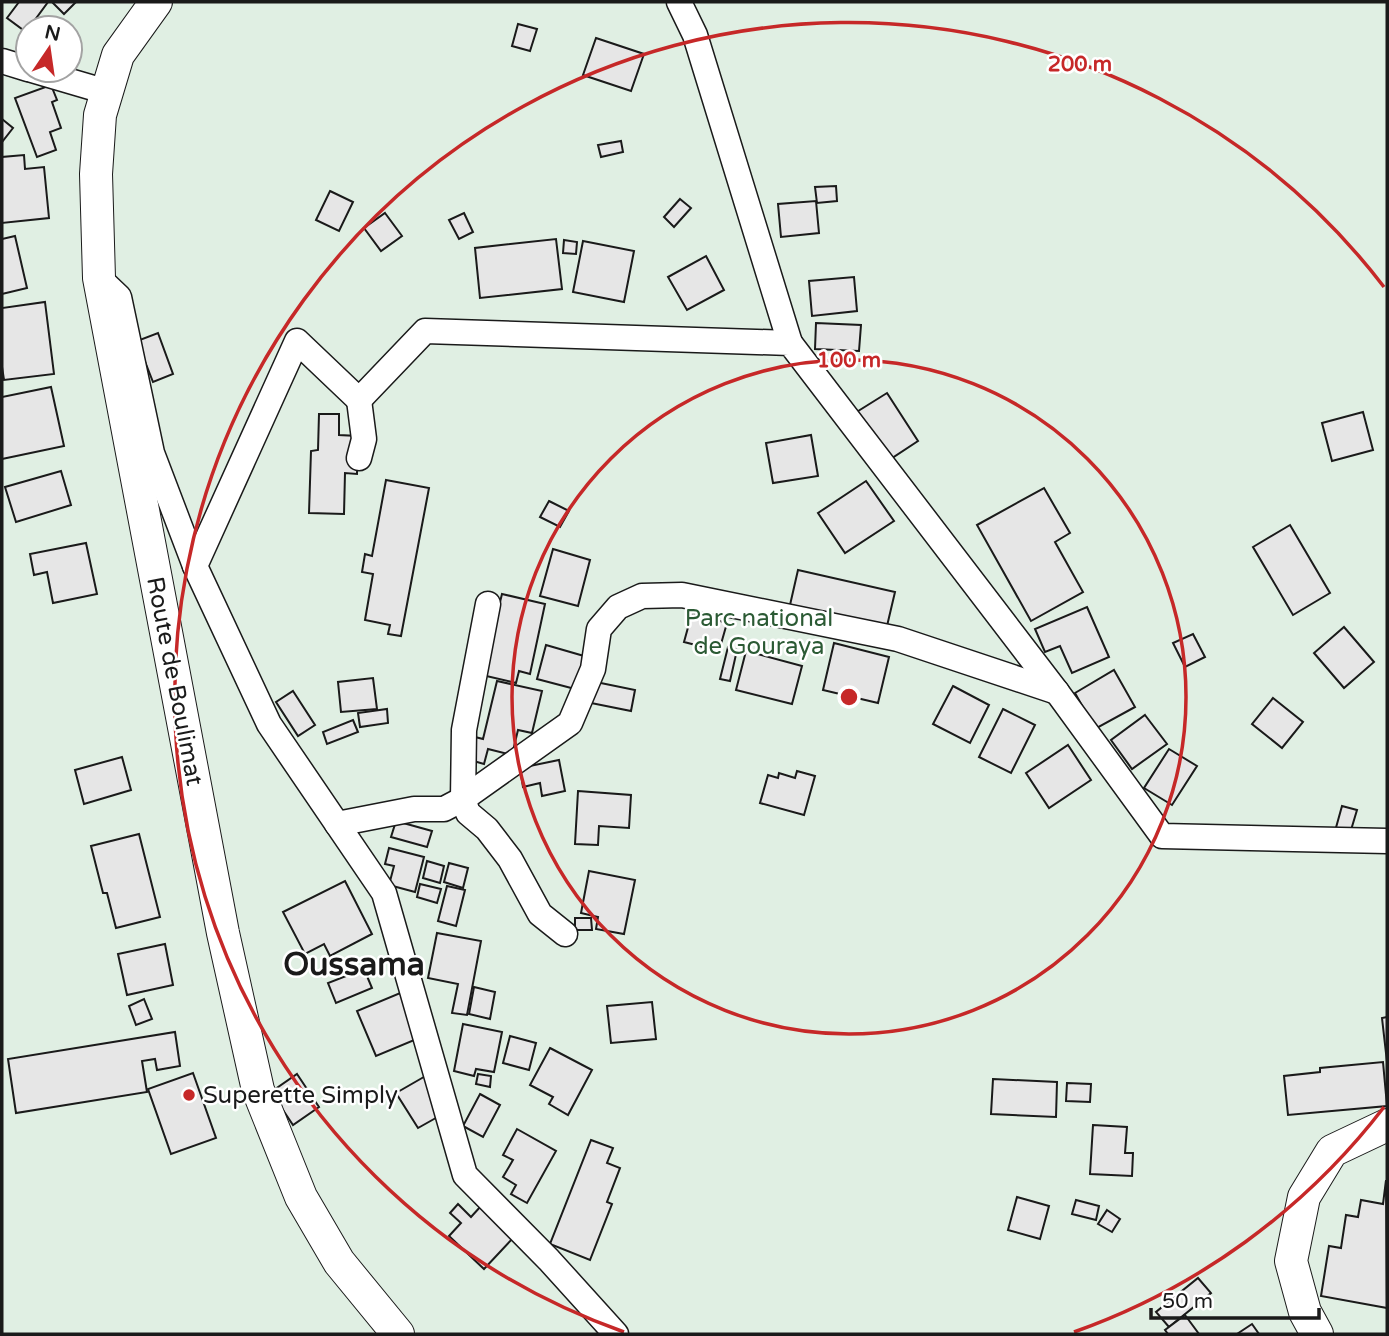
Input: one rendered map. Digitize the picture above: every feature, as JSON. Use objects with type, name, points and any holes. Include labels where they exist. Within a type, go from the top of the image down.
[{"type":"main road","name":"Route de Boulimat","points":[[156,2],[118,55],[100,115],[96,174],[99,278],[223,933],[258,1090],[301,1197],[339,1262],[398,1334]]},
{"type":"main road","points":[[1317,1334],[1305,1312],[1291,1261],[1304,1197],[1332,1151],[1387,1125]]},
{"type":"street","points":[[679,2],[695,35],[790,343],[1057,692],[1162,835],[1387,841]]},
{"type":"street","points":[[80,84],[107,92]]},
{"type":"street","points":[[99,278],[119,297],[152,453],[195,566],[269,724],[384,893],[465,1175],[549,1260],[616,1334]]},
{"type":"street","points":[[359,400],[425,331],[790,343]]},
{"type":"street","points":[[195,566],[297,341],[359,400],[363,439],[359,458]]},
{"type":"street","points":[[337,824],[414,809],[443,809],[463,799],[570,723],[593,669],[599,629],[618,607],[642,596],[682,595],[898,639],[1057,692]]},
{"type":"street","points":[[488,604],[464,730],[463,799],[468,813],[487,829],[510,859],[540,914],[565,934]]},
{"type":"green space","name":"Parc national de Gouraya","points":[[2,2],[1387,2],[1387,1334],[2,1334]]},
{"type":"building","points":[[19,2],[48,2],[39,14],[14,14],[14,23],[7,18]]},
{"type":"building","points":[[52,2],[76,2],[64,14]]},
{"type":"building","points":[[518,24],[537,29],[530,51],[512,46]]},
{"type":"building","points":[[596,38],[644,54],[631,91],[583,75]]},
{"type":"building","points":[[51,85],[57,100],[52,102],[61,128],[50,132],[56,150],[37,157],[15,98]]},
{"type":"building","points":[[2,119],[13,128],[2,142]]},
{"type":"building","points":[[621,141],[623,152],[601,157],[598,145]]},
{"type":"building","points":[[24,155],[25,169],[44,167],[49,218],[2,223],[2,157]]},
{"type":"building","points":[[836,186],[837,201],[817,203],[815,187]]},
{"type":"building","points":[[330,191],[353,202],[339,231],[316,220]]},
{"type":"building","points":[[680,199],[691,208],[674,227],[664,217]]},
{"type":"building","points":[[816,201],[819,233],[781,237],[778,204]]},
{"type":"building","points":[[385,213],[402,236],[381,251],[364,228]]},
{"type":"building","points":[[464,213],[473,232],[459,239],[449,220]]},
{"type":"building","points":[[15,236],[27,288],[2,294],[2,239]]},
{"type":"building","points":[[556,239],[562,289],[480,298],[475,248]]},
{"type":"building","points":[[564,240],[577,242],[576,254],[563,253]]},
{"type":"building","points":[[583,241],[634,251],[624,302],[573,292]]},
{"type":"building","points":[[706,256],[724,290],[687,310],[668,277]]},
{"type":"building","points":[[854,277],[857,311],[812,316],[809,281]]},
{"type":"building","points":[[45,302],[54,374],[4,380],[2,308]]},
{"type":"building","points":[[816,323],[861,325],[859,351],[815,349]]},
{"type":"building","points":[[158,333],[173,374],[153,382],[137,341]]},
{"type":"building","points":[[51,387],[64,446],[2,459],[2,397]]},
{"type":"building","points":[[887,393],[918,441],[886,462],[855,413]]},
{"type":"building","points":[[1363,412],[1373,450],[1332,461],[1322,423]]},
{"type":"building","points":[[319,414],[339,414],[339,435],[358,436],[357,474],[345,473],[344,514],[309,513],[311,451],[318,450]]},
{"type":"building","points":[[811,435],[818,476],[773,483],[766,443]]},
{"type":"building","points":[[61,471],[71,505],[16,522],[5,487]]},
{"type":"building","points":[[386,480],[429,488],[401,636],[388,634],[390,625],[365,620],[373,574],[362,572],[365,554],[372,556]]},
{"type":"building","points":[[866,481],[894,521],[845,553],[818,513]]},
{"type":"building","points":[[1044,488],[1070,533],[1055,542],[1083,592],[1031,621],[977,525]]},
{"type":"building","points":[[549,501],[569,511],[560,527],[540,517]]},
{"type":"building","points":[[1290,525],[1330,593],[1293,615],[1253,547]]},
{"type":"building","points":[[86,543],[97,594],[53,603],[47,572],[34,575],[30,554]]},
{"type":"building","points":[[553,549],[590,560],[578,606],[540,596]]},
{"type":"building","points":[[798,570],[895,592],[887,626],[790,605]]},
{"type":"building","points":[[502,594],[545,604],[530,674],[519,671],[516,683],[482,675]]},
{"type":"building","points":[[1087,607],[1109,657],[1072,673],[1060,646],[1045,652],[1035,629]]},
{"type":"building","points":[[692,613],[727,623],[719,651],[684,642]]},
{"type":"building","points":[[1344,627],[1374,662],[1344,688],[1314,653]]},
{"type":"building","points":[[1193,634],[1205,657],[1185,667],[1173,643]]},
{"type":"building","points":[[834,643],[889,657],[878,703],[823,690]]},
{"type":"building","points":[[546,645],[584,656],[575,689],[537,679]]},
{"type":"building","points":[[728,647],[737,650],[730,681],[720,679]]},
{"type":"building","points":[[746,651],[802,666],[792,704],[736,690]]},
{"type":"building","points":[[1114,670],[1135,707],[1095,729],[1075,693]]},
{"type":"building","points":[[373,678],[377,709],[341,712],[338,682]]},
{"type":"building","points":[[497,681],[542,691],[532,733],[518,730],[512,755],[488,749],[484,764],[470,760],[475,737],[483,739]]},
{"type":"building","points":[[591,681],[635,690],[631,711],[586,702]]},
{"type":"building","points":[[953,686],[989,705],[970,743],[933,724]]},
{"type":"building","points":[[293,691],[315,725],[298,736],[276,702]]},
{"type":"building","points":[[1273,698],[1303,722],[1282,748],[1252,724]]},
{"type":"building","points":[[387,709],[388,723],[360,727],[358,713]]},
{"type":"building","points":[[1003,709],[1035,725],[1011,773],[979,757]]},
{"type":"building","points":[[1145,715],[1167,744],[1132,769],[1111,740]]},
{"type":"building","points":[[353,720],[358,732],[327,744],[323,732]]},
{"type":"building","points":[[1068,745],[1091,780],[1049,808],[1026,773]]},
{"type":"building","points":[[1169,749],[1197,766],[1172,805],[1144,788]]},
{"type":"building","points":[[122,757],[131,790],[84,804],[75,770]]},
{"type":"building","points":[[559,760],[565,791],[542,796],[540,783],[523,787],[520,768]]},
{"type":"building","points":[[797,771],[815,776],[804,815],[760,803],[768,775],[778,778],[779,773],[795,778]]},
{"type":"building","points":[[578,791],[631,795],[629,828],[599,826],[598,845],[575,844]]},
{"type":"building","points":[[1342,806],[1357,810],[1351,830],[1332,842]]},
{"type":"building","points":[[396,821],[432,831],[427,847],[391,837]]},
{"type":"building","points":[[139,834],[160,917],[116,928],[107,893],[103,893],[91,846]]},
{"type":"building","points":[[389,848],[424,857],[415,892],[389,885],[394,866],[385,864]]},
{"type":"building","points":[[427,861],[444,866],[440,883],[423,878]]},
{"type":"building","points":[[449,863],[468,868],[463,888],[444,882]]},
{"type":"building","points":[[589,871],[635,880],[624,934],[596,929],[598,917],[581,913]]},
{"type":"building","points":[[345,881],[372,934],[330,956],[324,944],[305,954],[283,912]]},
{"type":"building","points":[[420,884],[441,889],[437,903],[417,897]]},
{"type":"building","points":[[447,886],[465,890],[456,926],[438,921]]},
{"type":"building","points":[[575,918],[591,918],[592,930],[575,930]]},
{"type":"building","points":[[437,933],[481,941],[467,1015],[452,1013],[458,984],[428,978]]},
{"type":"building","points":[[165,944],[173,985],[127,995],[118,954]]},
{"type":"building","points":[[364,969],[372,988],[336,1003],[328,983]]},
{"type":"building","points":[[417,986],[436,1031],[376,1056],[357,1011]]},
{"type":"building","points":[[474,987],[495,992],[490,1019],[469,1014]]},
{"type":"building","points":[[144,999],[152,1019],[136,1025],[129,1006]]},
{"type":"building","points":[[652,1002],[656,1039],[611,1043],[607,1006]]},
{"type":"building","points":[[1387,1017],[1387,1062],[1382,1018]]},
{"type":"building","points":[[463,1024],[502,1032],[494,1072],[476,1069],[474,1076],[454,1071]]},
{"type":"building","points":[[175,1032],[180,1066],[157,1070],[155,1059],[142,1061],[147,1092],[16,1113],[8,1059]]},
{"type":"building","points":[[510,1036],[536,1043],[529,1070],[503,1063]]},
{"type":"building","points":[[550,1048],[592,1070],[568,1115],[549,1104],[553,1097],[530,1085]]},
{"type":"building","points":[[1383,1062],[1387,1106],[1288,1115],[1284,1076],[1320,1072],[1320,1068]]},
{"type":"building","points":[[193,1073],[216,1138],[171,1154],[148,1089]]},
{"type":"building","points":[[297,1074],[319,1107],[293,1125],[271,1092]]},
{"type":"building","points":[[429,1074],[450,1110],[418,1128],[396,1093]]},
{"type":"building","points":[[478,1074],[491,1076],[490,1087],[476,1084]]},
{"type":"building","points":[[993,1079],[1057,1082],[1056,1117],[991,1114]]},
{"type":"building","points":[[1067,1083],[1091,1084],[1090,1102],[1066,1101]]},
{"type":"building","points":[[480,1094],[500,1105],[483,1137],[463,1126]]},
{"type":"building","points":[[1093,1125],[1127,1127],[1125,1153],[1133,1153],[1132,1176],[1090,1174]]},
{"type":"building","points":[[517,1129],[556,1151],[527,1203],[511,1194],[516,1185],[503,1177],[513,1160],[503,1155]]},
{"type":"building","points":[[591,1140],[613,1148],[607,1163],[620,1168],[607,1202],[612,1204],[590,1260],[550,1244]]},
{"type":"building","points":[[1386,1180],[1387,1308],[1321,1296],[1329,1246],[1341,1248],[1346,1215],[1358,1217],[1361,1200],[1383,1204]]},
{"type":"building","points":[[1017,1197],[1049,1206],[1040,1239],[1008,1230]]},
{"type":"building","points":[[1076,1200],[1099,1206],[1096,1220],[1072,1214]]},
{"type":"building","points":[[458,1204],[471,1217],[481,1206],[514,1237],[484,1269],[449,1236],[461,1223],[450,1213]]},
{"type":"building","points":[[1107,1210],[1120,1219],[1112,1232],[1098,1224]]},
{"type":"building","points":[[1198,1278],[1211,1293],[1169,1327],[1156,1312]]},
{"type":"building","points":[[1185,1315],[1199,1334],[1168,1334],[1165,1330]]},
{"type":"building","points":[[1252,1324],[1259,1334],[1237,1334]]},
{"type":"place","name":"Superette Simply","points":[[189,1095]]},
{"type":"district","name":"Oussama","points":[[354,964]]}]
